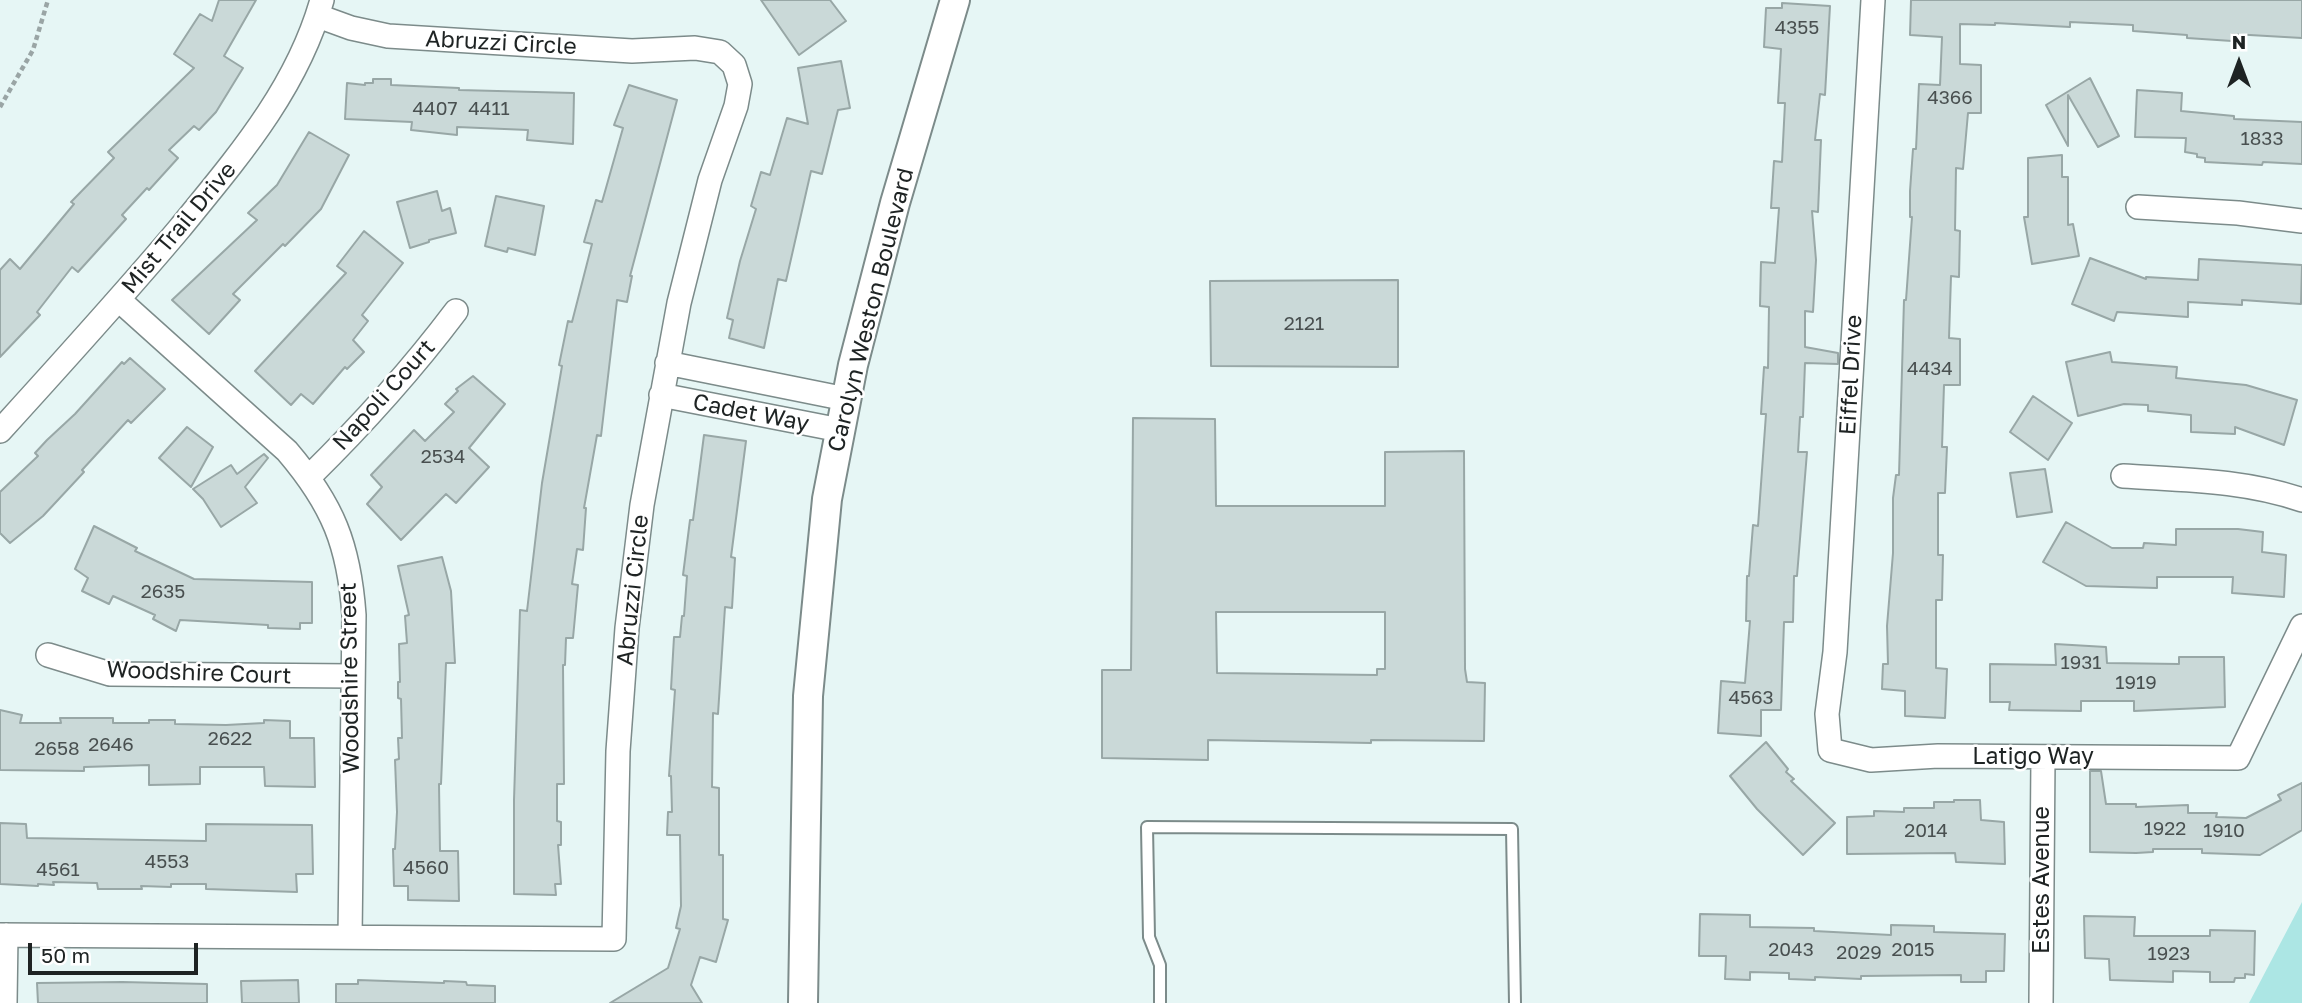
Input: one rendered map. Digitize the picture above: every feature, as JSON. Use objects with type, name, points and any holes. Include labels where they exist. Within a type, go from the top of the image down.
[{"type":"street","name":"Carolyn Weston Boulevard","points":[[803,1003],[808,696],[827,499],[846,399],[895,203],[955,0]]},
{"type":"street","name":"Eiffel Drive","points":[[1830,750],[1827,714],[1835,652],[1873,0]]},
{"type":"street","name":"Mist Trail Drive","points":[[0,431],[119,300],[247,147],[273,108],[298,62],[320,8]]},
{"type":"street","name":"Abruzzi Circle","points":[[3,935],[614,939],[618,751],[627,628],[642,505],[667,363],[710,180],[736,106],[740,84],[734,65],[720,52],[695,48],[632,51],[388,36],[351,28],[320,8]]},
{"type":"street","points":[[2138,207],[2249,214],[2302,221]]},
{"type":"street","name":"Woodshire Street","points":[[119,300],[287,451],[309,477],[329,508],[342,540],[351,579],[355,650],[350,937]]},
{"type":"street","name":"Napoli Court","points":[[309,477],[362,425],[410,371],[456,311]]},
{"type":"street","name":"Cadet Way","points":[[667,363],[846,399]]},
{"type":"street","name":"Cadet Way","points":[[661,395],[840,430]]},
{"type":"street","points":[[2123,477],[2241,484],[2276,491],[2302,500]]},
{"type":"street","name":"Latigo Way","points":[[1830,750],[1871,760],[1938,756],[2238,758],[2302,626]]},
{"type":"street","name":"Woodshire Court","points":[[48,654],[110,674],[353,677]]},
{"type":"street","name":"Estes Avenue","points":[[2041,1003],[2043,757]]},
{"type":"street","points":[[3,935],[5,1003]]},
{"type":"lane","points":[[1160,1003],[1160,965],[1149,937],[1147,827],[1512,829],[1515,1003]]},
{"type":"path","points":[[0,107],[33,50],[48,0]]},
{"type":"shaded area","points":[[2302,902],[2302,1003],[2249,1003]]},
{"type":"building","points":[[219,0],[256,0],[224,56],[243,68],[216,112],[199,130],[194,126],[169,150],[178,158],[122,215],[126,219],[78,272],[72,267],[37,312],[40,315],[0,357],[0,270],[10,259],[20,269],[74,204],[71,202],[114,158],[108,152],[194,68],[174,54],[200,14],[212,21]]},
{"type":"building","points":[[761,0],[830,0],[846,21],[799,55]]},
{"type":"building","points":[[1911,0],[2302,0],[2302,38],[2232,34],[2232,41],[2187,38],[2187,35],[2133,31],[2133,25],[2070,22],[2070,27],[1960,24],[1960,64],[1981,65],[1981,113],[1968,113],[1963,169],[1956,168],[1955,230],[1960,231],[1959,277],[1951,276],[1949,338],[1960,339],[1960,385],[1944,385],[1942,447],[1947,447],[1945,493],[1938,493],[1938,555],[1943,555],[1942,600],[1936,600],[1936,668],[1947,669],[1945,718],[1905,716],[1905,691],[1882,689],[1883,664],[1888,664],[1887,626],[1893,553],[1893,498],[1896,475],[1899,475],[1904,300],[1912,217],[1910,191],[1913,149],[1916,149],[1919,84],[1940,85],[1942,37],[1910,35]]},
{"type":"building","points":[[1782,3],[1830,6],[1825,95],[1820,94],[1815,140],[1821,140],[1818,212],[1812,211],[1816,260],[1813,312],[1805,311],[1805,347],[1838,353],[1838,364],[1805,363],[1803,417],[1800,417],[1798,452],[1807,452],[1797,576],[1794,576],[1793,622],[1784,622],[1781,710],[1761,710],[1761,736],[1718,733],[1721,681],[1745,683],[1750,621],[1746,621],[1747,576],[1753,525],[1758,526],[1766,414],[1761,414],[1764,367],[1768,368],[1769,307],[1760,306],[1761,262],[1775,263],[1779,208],[1771,208],[1774,161],[1782,162],[1785,103],[1778,103],[1781,49],[1764,47],[1766,8],[1782,8]]},
{"type":"building","points":[[841,61],[850,108],[838,110],[822,174],[811,171],[786,281],[778,279],[764,348],[729,338],[733,320],[727,318],[756,209],[751,206],[761,172],[770,175],[787,118],[808,124],[798,68]]},
{"type":"building","points":[[2090,78],[2119,136],[2098,147],[2068,95],[2068,146],[2046,105]]},
{"type":"building","points":[[373,79],[391,79],[391,85],[459,90],[574,93],[573,144],[527,140],[528,130],[457,127],[457,135],[411,130],[412,122],[345,119],[347,83],[365,85],[373,83]]},
{"type":"building","points":[[629,85],[677,100],[630,276],[627,302],[617,300],[601,436],[597,435],[584,508],[583,550],[577,549],[572,584],[578,585],[573,638],[566,638],[563,665],[564,784],[557,784],[557,821],[561,822],[561,845],[558,845],[561,884],[555,884],[556,895],[514,894],[520,610],[527,611],[542,483],[562,366],[559,365],[568,321],[572,322],[592,244],[584,242],[596,200],[602,202],[623,128],[614,125]]},
{"type":"building","points":[[2137,90],[2182,93],[2181,111],[2234,116],[2234,119],[2302,122],[2302,164],[2205,162],[2205,158],[2197,157],[2197,154],[2185,152],[2186,138],[2135,137]]},
{"type":"building","points":[[309,132],[349,155],[321,209],[233,294],[240,300],[209,334],[172,300],[257,220],[248,213],[277,185]]},
{"type":"building","points":[[2062,155],[2062,177],[2068,177],[2068,225],[2073,224],[2079,256],[2032,264],[2024,217],[2028,217],[2028,158]]},
{"type":"building","points":[[437,191],[442,211],[450,208],[456,233],[410,248],[397,202]]},
{"type":"building","points":[[496,196],[544,206],[535,255],[508,248],[507,252],[485,246]]},
{"type":"building","points":[[364,231],[403,263],[362,315],[368,321],[353,340],[364,352],[347,369],[345,367],[313,404],[301,394],[291,405],[255,371],[346,273],[337,266]]},
{"type":"building","points":[[2090,258],[2146,279],[2198,280],[2199,259],[2302,265],[2301,304],[2242,300],[2242,305],[2188,302],[2188,317],[2117,312],[2114,321],[2072,304]]},
{"type":"building","points":[[1398,280],[1398,367],[1211,366],[1210,281]]},
{"type":"building","points":[[2110,352],[2112,362],[2177,367],[2176,378],[2246,385],[2297,400],[2284,445],[2235,427],[2235,434],[2191,432],[2191,415],[2148,411],[2148,405],[2124,404],[2078,416],[2066,362]]},
{"type":"building","points":[[130,358],[165,389],[131,423],[128,420],[43,516],[10,543],[0,533],[0,492],[38,456],[35,453],[122,362],[124,364]]},
{"type":"building","points":[[473,376],[505,404],[469,448],[489,467],[456,503],[446,494],[401,540],[367,504],[382,487],[371,475],[414,430],[425,441],[454,412],[445,404],[458,391],[456,389]]},
{"type":"building","points":[[2033,396],[2072,423],[2048,460],[2010,432]]},
{"type":"building","points":[[1133,418],[1215,419],[1216,506],[1385,506],[1385,452],[1464,451],[1465,669],[1467,682],[1485,683],[1484,741],[1371,740],[1371,743],[1208,740],[1208,760],[1102,758],[1102,670],[1131,670]],"holes":[[[1216,612],[1385,612],[1385,669],[1377,669],[1377,675],[1217,673]]]},
{"type":"building","points":[[187,427],[213,447],[191,487],[159,458]]},
{"type":"building","points":[[704,435],[746,441],[731,557],[735,558],[732,608],[725,607],[718,714],[713,713],[712,787],[719,788],[723,919],[728,920],[716,962],[700,957],[691,985],[702,1003],[610,1003],[668,968],[680,929],[676,928],[681,906],[680,835],[667,835],[668,812],[672,812],[669,776],[675,690],[671,689],[674,637],[680,637],[684,616],[687,576],[683,575]]},
{"type":"building","points":[[264,454],[268,458],[245,487],[257,503],[221,527],[203,499],[193,489],[231,465],[237,474]]},
{"type":"building","points":[[2045,469],[2052,512],[2017,517],[2010,473]]},
{"type":"building","points":[[2066,522],[2112,548],[2143,548],[2144,543],[2176,545],[2176,529],[2238,529],[2263,532],[2262,552],[2286,555],[2284,597],[2232,593],[2233,577],[2157,577],[2157,588],[2086,586],[2043,562]]},
{"type":"building","points":[[94,526],[137,548],[135,551],[194,579],[312,582],[312,623],[300,623],[300,629],[180,620],[176,631],[153,619],[155,615],[113,596],[109,604],[82,591],[88,578],[75,569]]},
{"type":"building","points":[[442,557],[451,591],[455,663],[446,663],[439,784],[440,851],[458,851],[459,901],[408,900],[408,886],[394,886],[393,849],[397,812],[395,760],[399,759],[398,738],[402,738],[401,699],[398,698],[399,644],[407,643],[405,616],[409,615],[398,566]]},
{"type":"building","points":[[2055,644],[2106,647],[2107,663],[2179,664],[2179,657],[2224,657],[2225,707],[2134,711],[2134,701],[2081,701],[2081,711],[2009,710],[2010,702],[1990,702],[1990,664],[2056,665]]},
{"type":"building","points":[[0,710],[22,715],[20,723],[61,723],[60,718],[113,718],[113,723],[175,720],[175,724],[226,725],[264,723],[264,720],[290,721],[290,738],[314,738],[315,787],[265,786],[264,767],[200,767],[200,784],[149,785],[149,765],[84,767],[84,771],[0,770]]},
{"type":"building","points":[[1766,742],[1788,769],[1786,772],[1794,779],[1791,781],[1835,823],[1803,855],[1757,809],[1730,776]]},
{"type":"building","points":[[2090,771],[2101,771],[2106,804],[2136,804],[2136,807],[2188,805],[2188,813],[2217,813],[2216,817],[2246,818],[2281,800],[2278,795],[2302,783],[2302,830],[2260,855],[2202,853],[2202,849],[2153,849],[2153,852],[2136,853],[2090,852]]},
{"type":"building","points":[[1980,800],[1981,820],[2004,822],[2005,864],[1956,862],[1955,853],[1847,854],[1847,817],[1874,816],[1874,811],[1904,812],[1904,808],[1934,808],[1934,802]]},
{"type":"building","points":[[0,823],[26,824],[27,838],[206,841],[206,824],[312,825],[313,874],[296,874],[297,892],[206,889],[206,884],[98,889],[97,883],[53,882],[54,885],[38,886],[0,884]]},
{"type":"building","points":[[1700,914],[1750,915],[1750,927],[1814,928],[1814,931],[1891,935],[1891,925],[1934,926],[1934,932],[2005,934],[2004,971],[1986,971],[1986,982],[1961,982],[1961,975],[1861,976],[1861,979],[1815,977],[1815,980],[1789,979],[1789,973],[1750,972],[1750,980],[1725,979],[1726,956],[1699,956]]},
{"type":"building","points":[[2084,916],[2135,917],[2134,936],[2210,936],[2210,930],[2255,931],[2254,975],[2245,974],[2245,978],[2235,978],[2234,982],[2210,982],[2210,972],[2173,971],[2173,982],[2110,980],[2109,959],[2085,958]]},
{"type":"building","points":[[298,980],[299,1003],[242,1003],[241,981]]},
{"type":"building","points":[[358,980],[444,981],[495,986],[495,1003],[336,1003],[336,984],[358,984]]},
{"type":"building","points":[[37,983],[207,984],[207,1003],[38,1003]]}]
